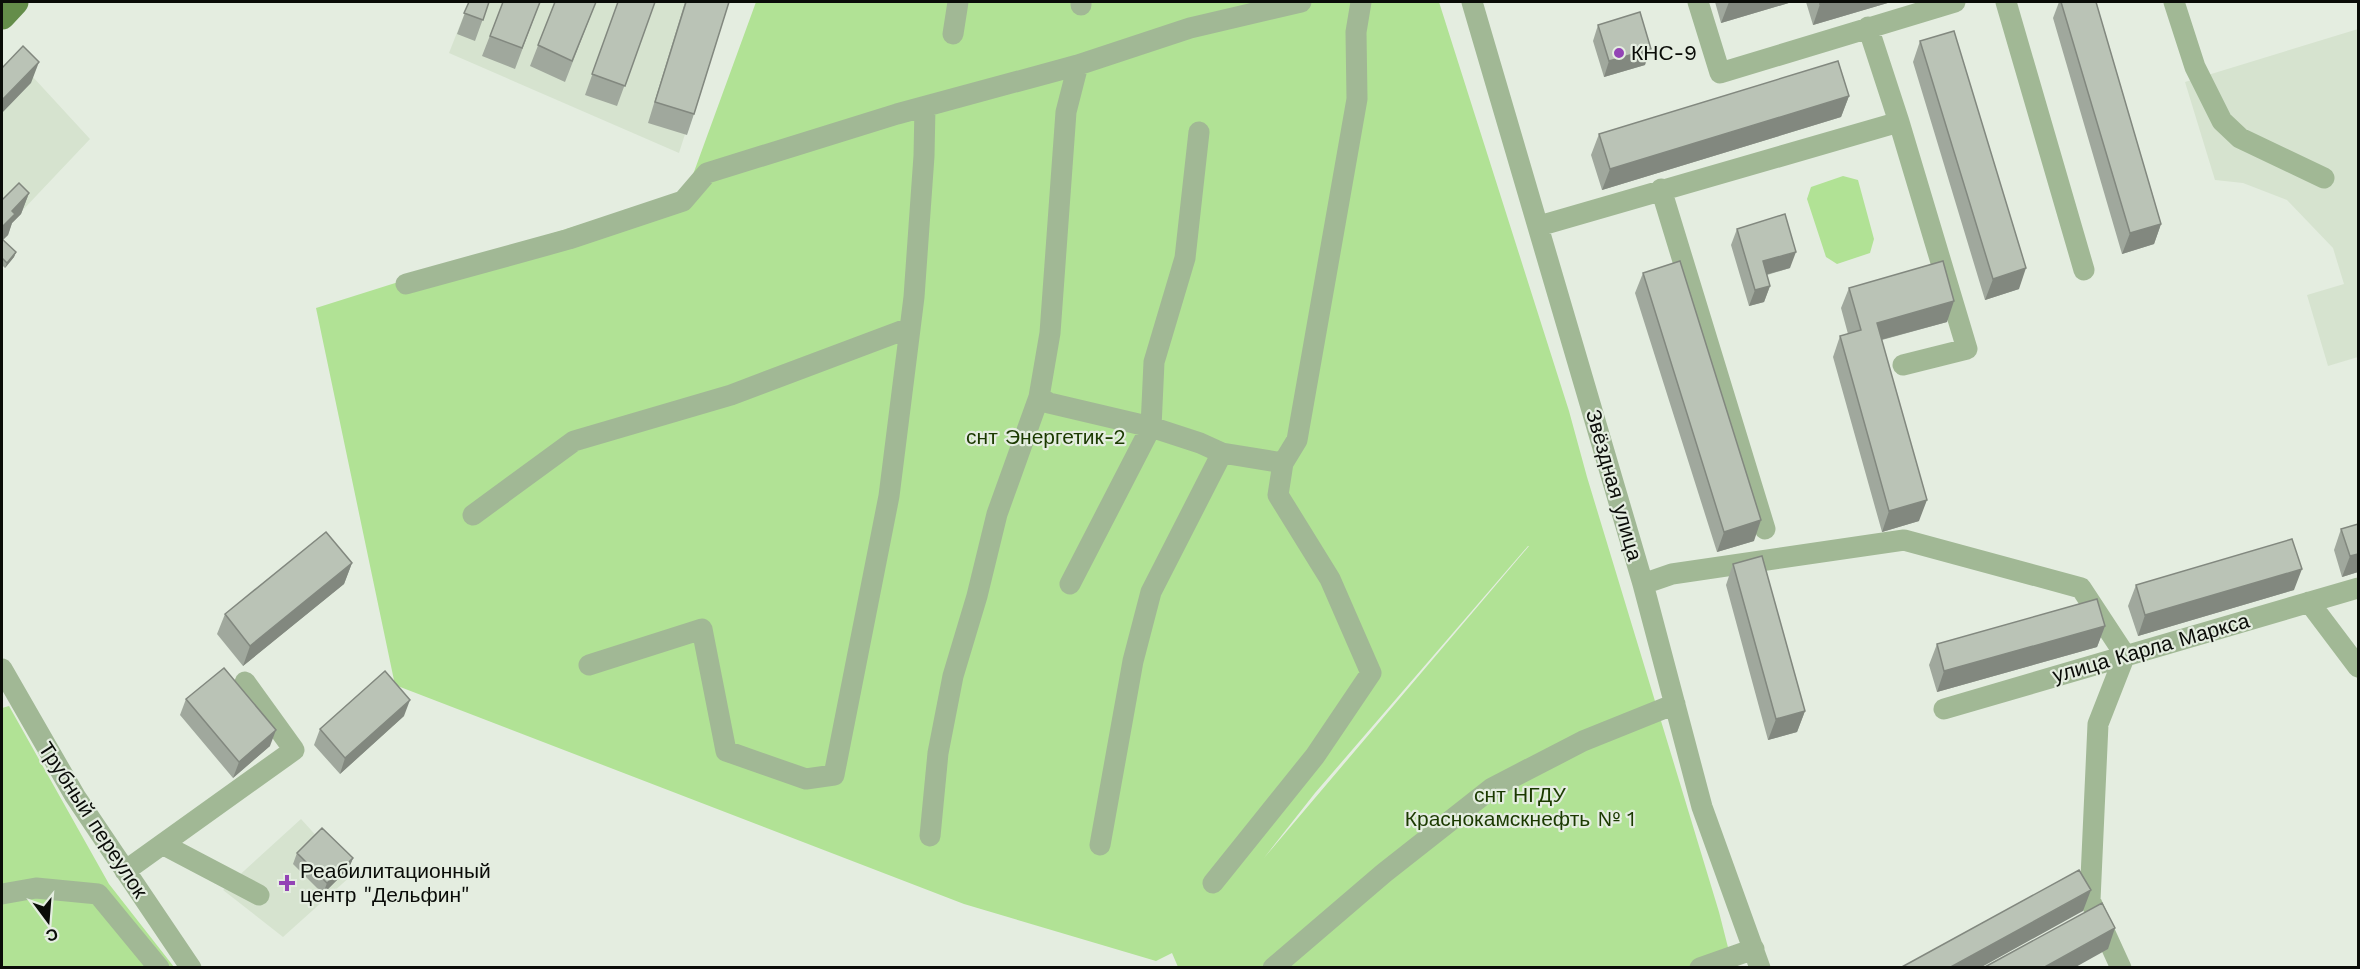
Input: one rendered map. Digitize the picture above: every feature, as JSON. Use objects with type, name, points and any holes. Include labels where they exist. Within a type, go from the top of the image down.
[{"type":"main road","points":[[2,16],[15,2]]},
{"type":"street","points":[[953,34],[958,2]]},
{"type":"street","points":[[406,284],[569,239],[683,201],[707,173],[897,114],[1078,64],[1190,28],[1301,2]]},
{"type":"street","points":[[1213,883],[1315,756],[1371,673],[1330,579],[1278,495],[1283,463],[1297,440],[1356,99],[1356,32],[1360,2]]},
{"type":"street","name":"Звёздная улица","points":[[1472,2],[1643,584],[1702,807],[1757,958]]},
{"type":"street","points":[[1698,2],[1720,73],[1954,2]]},
{"type":"street","points":[[2006,2],[2084,270]]},
{"type":"street","points":[[2174,2],[2195,67],[2222,121],[2240,138],[2324,178]]},
{"type":"street","points":[[1868,27],[1899,122],[1966,349],[1903,365]]},
{"type":"street","points":[[930,836],[938,753],[953,676],[977,596],[997,514],[1039,397],[1050,333],[1066,112],[1078,64]]},
{"type":"street","points":[[589,665],[702,629],[726,751],[806,779],[834,775],[889,496],[909,328],[923,167],[925,107]]},
{"type":"street","points":[[1539,226],[1899,122]]},
{"type":"street","points":[[1070,584],[1151,427],[1154,362],[1185,258],[1199,132]]},
{"type":"street","points":[[1661,189],[1765,529]]},
{"type":"street","points":[[473,516],[574,441],[730,396],[909,328]]},
{"type":"street","points":[[1039,397],[1049,403],[1151,427],[1200,443],[1222,453],[1283,463]]},
{"type":"street","points":[[1100,845],[1133,661],[1150,592],[1222,453]]},
{"type":"street","points":[[1643,584],[1672,574],[1904,540],[2081,588],[2124,655],[2098,724],[2090,900],[2121,968]]},
{"type":"street","name":"улица Карла Маркса","points":[[1944,709],[2358,588]]},
{"type":"street","points":[[2309,602],[2358,667]]},
{"type":"street","name":"Трубный переулок","points":[[2,669],[75,796],[191,968]]},
{"type":"street","points":[[124,871],[294,750],[245,682]]},
{"type":"street","points":[[1273,968],[1384,873],[1492,788],[1583,741],[1675,704]]},
{"type":"street","points":[[164,844],[259,895]]},
{"type":"street","points":[[3,895],[36,888],[98,894],[152,964]]},
{"type":"street","points":[[1700,968],[1757,958]]},
{"type":"shaded area","points":[[469,2],[727,2],[679,153],[449,53]]},
{"type":"shaded area","points":[[2358,29],[2358,357],[2328,366],[2307,295],[2344,284],[2333,248],[2287,200],[2243,183],[2215,180],[2185,82]]},
{"type":"shaded area","points":[[21,64],[90,139],[2,232],[2,83]]},
{"type":"shaded area","name":"Реабилитационный центр \"Дельфин\"","points":[[301,819],[352,875],[283,937],[223,890]]},
{"type":"green space","name":"снт Энергетик-2","points":[[756,2],[1439,2],[1569,411],[1719,912],[1733,967],[1178,967],[1172,953],[1156,961],[964,904],[395,685],[316,308],[687,191]],"holes":[[[1529,546],[1264,858],[1315,793]]]},
{"type":"green space","points":[[1843,176],[1858,180],[1874,239],[1870,253],[1837,264],[1826,257],[1807,199],[1811,187]]},
{"type":"green space","points":[[9,706],[109,884],[174,967],[2,967],[2,708]]},
{"type":"building","points":[[469,2],[489,2],[483,20],[464,13]]},
{"type":"building","points":[[503,2],[540,2],[522,48],[490,36]]},
{"type":"building","points":[[555,2],[596,2],[572,61],[538,45]]},
{"type":"building","points":[[618,2],[655,2],[625,86],[592,74]]},
{"type":"building","points":[[686,2],[729,2],[694,114],[655,102]]},
{"type":"building","points":[[2061,2],[2096,2],[2161,224],[2130,233]]},
{"type":"building","points":[[1640,12],[1651,49],[1609,61],[1598,25]]},
{"type":"building","points":[[1954,31],[2026,268],[1993,279],[1920,41]]},
{"type":"building","points":[[23,46],[39,62],[2,100],[2,68]]},
{"type":"building","points":[[1838,61],[1849,96],[1610,169],[1599,134]]},
{"type":"building","points":[[19,183],[29,193],[12,211],[15,214],[2,227],[2,198]]},
{"type":"building","points":[[1785,214],[1796,252],[1763,261],[1770,286],[1755,290],[1737,229]]},
{"type":"building","points":[[2,239],[16,252],[7,263],[2,258]]},
{"type":"building","points":[[1680,261],[1761,520],[1724,532],[1643,273]]},
{"type":"building","points":[[1943,261],[1954,301],[1877,323],[1927,500],[1889,511],[1840,336],[1861,330],[1849,288]]},
{"type":"building","points":[[2358,524],[2358,554],[2350,556],[2341,529]]},
{"type":"building","points":[[326,532],[352,563],[250,646],[225,614]]},
{"type":"building","points":[[2292,539],[2302,569],[2145,615],[2136,585]]},
{"type":"building","points":[[1762,556],[1805,711],[1776,719],[1733,564]]},
{"type":"building","points":[[2097,599],[2105,626],[1944,671],[1937,644]]},
{"type":"building","points":[[224,668],[276,730],[239,762],[186,699]]},
{"type":"building","points":[[385,671],[410,700],[345,758],[320,729]]},
{"type":"building","points":[[322,828],[353,858],[327,883],[297,853]]},
{"type":"building","points":[[2079,870],[2091,890],[1949,968],[1900,968]]},
{"type":"building","points":[[2102,903],[2115,928],[2043,968],[1983,968]]},
{"type":"place","name":"КНС-9","points":[[1619,53]]},
{"type":"place","name":"Реабилитационный центр \"Дельфин\"","points":[[287,883]]},
{"type":"park label","name":"снт НГДУ Краснокамскнефть № 1","points":[[1520,807]]}]
